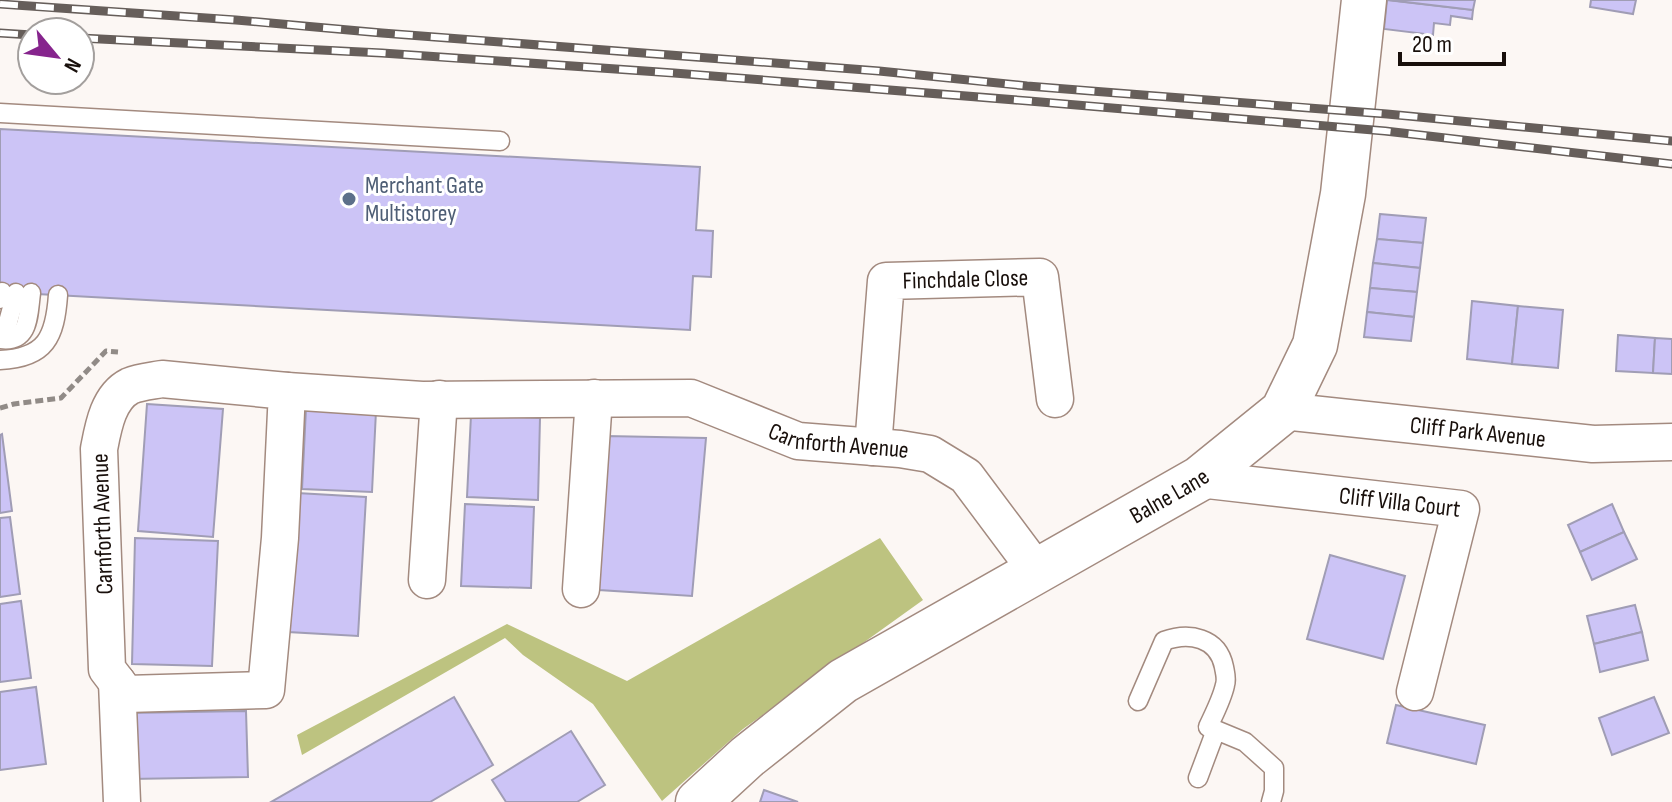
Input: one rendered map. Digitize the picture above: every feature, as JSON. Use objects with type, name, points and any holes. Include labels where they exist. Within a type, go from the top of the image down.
[{"type":"street","name":"Balne Lane","points":[[698,802],[747,757],[843,681],[1199,479],[1283,411],[1315,345],[1343,194],[1364,0]]},
{"type":"street","name":"Finchdale Close","points":[[873,447],[886,281],[1040,277],[1055,399]]},
{"type":"street","name":"Carnforth Avenue","points":[[122,802],[117,682],[107,669],[99,449],[105,417],[126,388],[135,384],[162,379],[422,400],[691,398],[798,441],[930,454],[966,476],[1037,571]]},
{"type":"street","points":[[117,682],[126,694],[266,690],[280,538],[287,391]]},
{"type":"street","points":[[581,589],[594,398]]},
{"type":"street","points":[[427,580],[439,399]]},
{"type":"street","name":"Cliff Park Avenue","points":[[1283,411],[1593,444],[1672,442]]},
{"type":"street","name":"Cliff Villa Court","points":[[1199,479],[1461,509],[1415,692]]},
{"type":"lane","points":[[0,113],[500,141]]},
{"type":"lane","points":[[0,329],[8,322],[12,294]]},
{"type":"lane","points":[[0,339],[20,335],[27,320],[12,294]]},
{"type":"lane","points":[[0,360],[18,359],[35,353],[52,334],[58,295]]},
{"type":"lane","points":[[1138,701],[1164,641],[1178,635],[1193,636],[1222,655],[1226,674],[1226,685],[1208,727]]},
{"type":"lane","points":[[1198,778],[1216,730],[1245,742],[1274,768],[1271,802]]},
{"type":"green space","points":[[880,538],[923,600],[743,729],[662,801],[593,704],[523,655],[505,638],[302,755],[297,735],[507,624],[627,681]]},
{"type":"building","points":[[1387,0],[1473,10],[1472,19],[1451,16],[1450,25],[1434,23],[1433,35],[1384,29]]},
{"type":"building","points":[[1389,0],[1475,0],[1473,10]]},
{"type":"building","points":[[1591,0],[1636,0],[1633,14],[1590,7]]},
{"type":"building","name":"Merchant Gate Multistorey","points":[[0,129],[700,167],[696,230],[713,231],[711,277],[693,276],[690,330],[0,292]]},
{"type":"building","points":[[1380,214],[1426,218],[1423,243],[1377,239]]},
{"type":"building","points":[[1377,239],[1423,243],[1420,268],[1373,263]]},
{"type":"building","points":[[1373,263],[1420,268],[1417,292],[1370,288]]},
{"type":"building","points":[[1370,288],[1417,292],[1414,317],[1367,312]]},
{"type":"building","points":[[1472,301],[1518,306],[1512,364],[1467,359]]},
{"type":"building","points":[[1518,306],[1563,310],[1558,368],[1512,364]]},
{"type":"building","points":[[1367,312],[1414,317],[1411,341],[1364,337]]},
{"type":"building","points":[[1618,335],[1655,338],[1653,373],[1616,371]]},
{"type":"building","points":[[1655,338],[1672,339],[1672,374],[1653,373]]},
{"type":"building","points":[[147,404],[223,409],[213,537],[138,531]]},
{"type":"building","points":[[306,408],[376,411],[372,492],[302,489]]},
{"type":"building","points":[[471,415],[540,418],[538,500],[467,497]]},
{"type":"building","points":[[0,435],[12,511],[0,513]]},
{"type":"building","points":[[606,436],[706,438],[692,596],[599,590]]},
{"type":"building","points":[[297,493],[366,497],[358,636],[288,632]]},
{"type":"building","points":[[465,504],[534,507],[531,588],[461,586]]},
{"type":"building","points":[[1612,504],[1624,532],[1580,552],[1568,525]]},
{"type":"building","points":[[10,517],[20,594],[0,597],[0,518]]},
{"type":"building","points":[[1624,532],[1637,559],[1592,580],[1580,552]]},
{"type":"building","points":[[135,538],[218,541],[212,666],[132,664]]},
{"type":"building","points":[[1330,555],[1405,576],[1383,659],[1307,639]]},
{"type":"building","points":[[21,601],[31,678],[0,682],[0,604]]},
{"type":"building","points":[[1635,605],[1642,632],[1594,644],[1587,616]]},
{"type":"building","points":[[1642,632],[1648,660],[1600,672],[1594,644]]},
{"type":"building","points":[[36,687],[46,764],[0,770],[0,692]]},
{"type":"building","points":[[454,697],[493,765],[430,802],[271,802]]},
{"type":"building","points":[[1654,697],[1669,733],[1612,755],[1599,718]]},
{"type":"building","points":[[1396,705],[1485,725],[1476,764],[1387,743]]},
{"type":"building","points":[[246,711],[248,777],[130,779],[128,713]]},
{"type":"building","points":[[571,731],[605,785],[577,802],[506,802],[492,780]]},
{"type":"building","points":[[764,790],[798,802],[760,802]]},
{"type":"railway","points":[[0,4],[879,71],[1672,141]]},
{"type":"railway","points":[[0,33],[16,34]]},
{"type":"railway","points":[[96,39],[382,53],[1029,101],[1385,131],[1672,164]]},
{"type":"place","name":"Merchant Gate Multistorey","points":[[349,199]]}]
